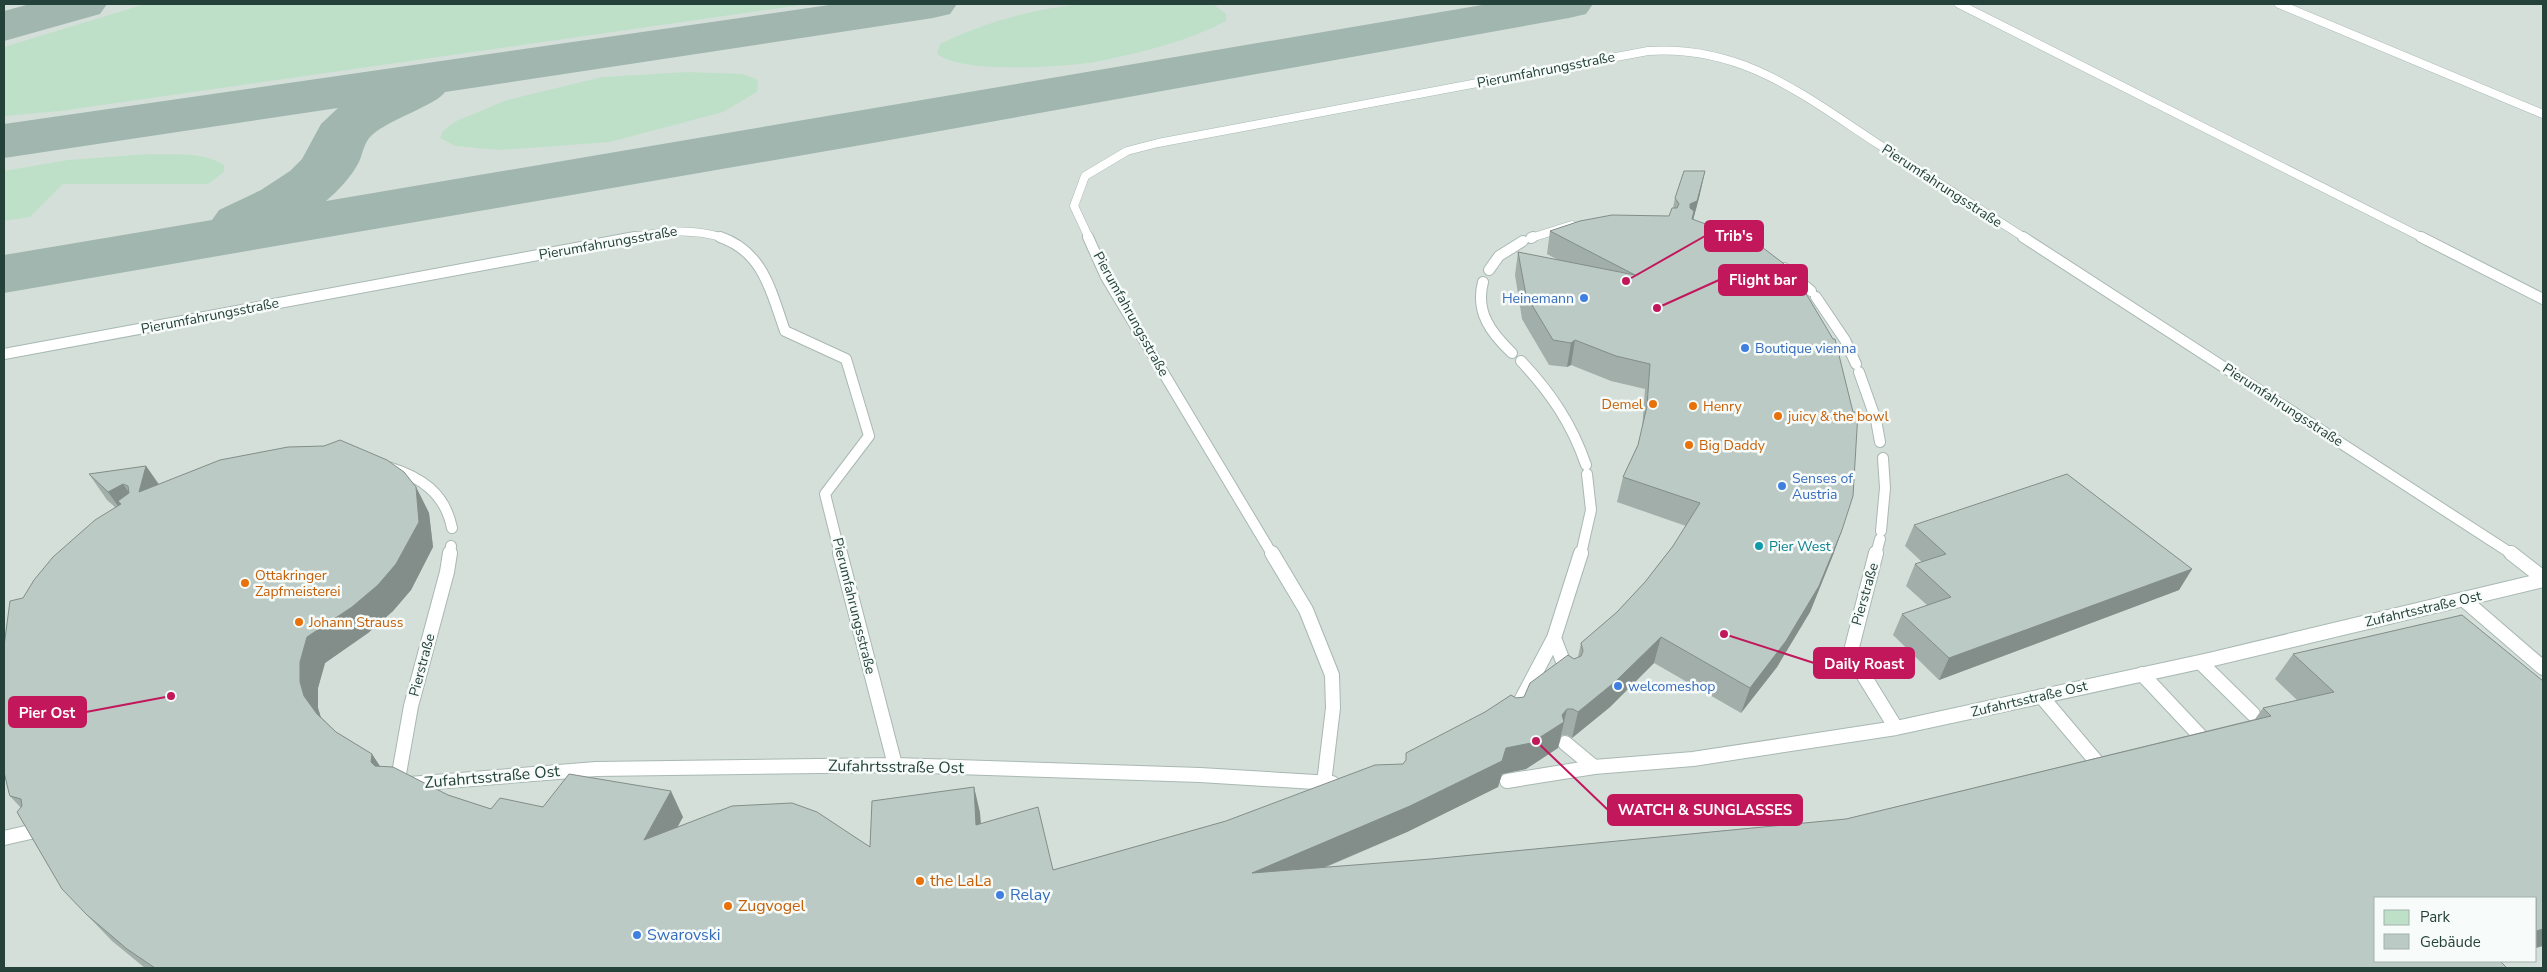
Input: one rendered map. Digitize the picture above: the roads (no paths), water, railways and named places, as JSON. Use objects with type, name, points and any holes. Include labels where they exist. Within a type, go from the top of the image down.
[{"type":"lane","points":[[1959,4],[2543,299]]},
{"type":"lane","points":[[2278,4],[2543,114]]},
{"type":"lane","name":"Pierumfahrungsstraße","points":[[1324,783],[1333,708],[1332,675],[1306,610],[1106,277],[1074,206],[1085,176],[1127,151],[1158,143],[1648,51],[1673,50],[1712,55],[1750,66],[1778,80],[2507,550],[2543,579]]},
{"type":"lane","points":[[1489,270],[1499,256],[1527,239],[1555,229],[1580,224]]},
{"type":"lane","name":"Pierumfahrungsstraße","points":[[4,354],[674,230],[722,237],[751,256],[764,272],[785,331],[846,360],[869,436],[825,494],[895,765]]},
{"type":"lane","points":[[1778,264],[1791,272],[1814,294],[1845,340],[1858,368],[1876,420],[1880,442]]},
{"type":"lane","points":[[1483,282],[1479,301],[1482,314],[1491,331],[1512,354]]},
{"type":"lane","points":[[1514,716],[1519,701],[1554,638],[1585,541],[1591,510],[1586,469],[1578,439],[1566,414],[1550,392],[1521,361]]},
{"type":"lane","name":"Pierstraße","points":[[1883,458],[1885,488],[1880,535],[1869,586],[1856,621],[1852,647],[1853,658],[1896,728]]},
{"type":"lane","points":[[373,464],[403,471],[421,479],[434,489],[445,502],[451,517],[452,528]]},
{"type":"lane","name":"Pierstraße","points":[[397,785],[411,706],[447,572],[451,546]]},
{"type":"lane","name":"Zufahrtsstraße Ost","points":[[1507,781],[1594,767],[1693,759],[1896,728],[2200,662],[2463,600],[2543,579]]},
{"type":"lane","points":[[2463,600],[2543,668]]},
{"type":"lane","points":[[1554,638],[1568,676]]},
{"type":"lane","points":[[2200,662],[2253,714]]},
{"type":"lane","points":[[2142,674],[2205,741]]},
{"type":"lane","points":[[2041,696],[2101,767]]},
{"type":"lane","points":[[1565,743],[1594,767]]},
{"type":"lane","name":"Zufahrtsstraße Ost","points":[[397,785],[596,769],[895,765],[1200,775],[1342,783]]},
{"type":"lane","points":[[4,838],[39,830]]},
{"type":"place","name":"Trib's","points":[[1626,281]]},
{"type":"place","name":"Heinemann","points":[[1584,298]]},
{"type":"place","name":"Flight bar","points":[[1657,308]]},
{"type":"place","name":"Boutique vienna","points":[[1745,348]]},
{"type":"place","name":"Demel","points":[[1653,404]]},
{"type":"place","name":"Henry","points":[[1693,406]]},
{"type":"place","name":"juicy & the bowl","points":[[1778,416]]},
{"type":"place","name":"Big Daddy","points":[[1689,445]]},
{"type":"place","name":"Senses of Austria","points":[[1782,486]]},
{"type":"place","name":"Pier West","points":[[1759,546]]},
{"type":"place","name":"Ottakringer Zapfmeisterei","points":[[245,583]]},
{"type":"place","name":"Johann Strauss","points":[[299,622]]},
{"type":"place","name":"Daily Roast","points":[[1724,634]]},
{"type":"place","name":"welcomeshop","points":[[1618,686]]},
{"type":"place","name":"Pier Ost","points":[[171,696]]},
{"type":"place","name":"WATCH & SUNGLASSES","points":[[1536,741]]},
{"type":"place","name":"the LaLa","points":[[920,881]]},
{"type":"place","name":"Relay","points":[[1000,895]]},
{"type":"place","name":"Zugvogel","points":[[728,906]]},
{"type":"place","name":"Swarovski","points":[[637,935]]}]
